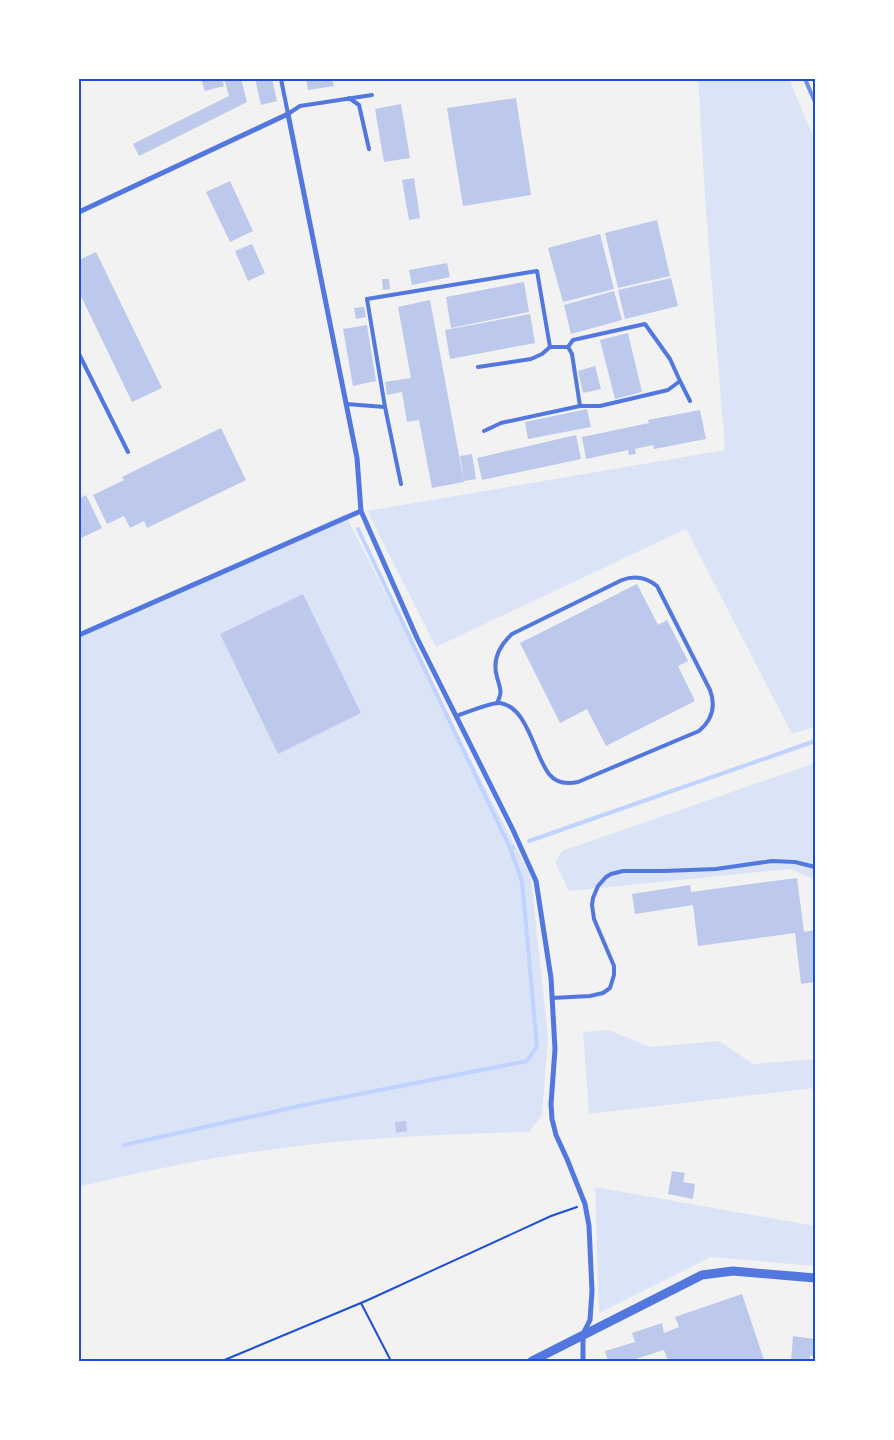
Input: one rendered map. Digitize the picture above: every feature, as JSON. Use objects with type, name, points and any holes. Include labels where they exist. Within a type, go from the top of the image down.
[{"type":"street","points":[[79,212],[288,114],[357,458],[361,510],[417,638],[513,830],[536,881],[552,998],[555,1048],[552,1119],[556,1135],[585,1204],[589,1226],[592,1291],[590,1320],[583,1334],[583,1361]]},
{"type":"street","points":[[79,635],[361,510]]},
{"type":"street","points":[[532,1361],[702,1275],[733,1272],[815,1278]]},
{"type":"lane","points":[[281,79],[288,114],[300,106],[372,95]]},
{"type":"lane","points":[[350,98],[359,105],[368,149]]},
{"type":"lane","points":[[401,484],[385,407],[367,299],[537,270],[550,347]]},
{"type":"lane","points":[[568,347],[573,340],[644,324],[670,359],[690,401]]},
{"type":"lane","points":[[478,367],[531,359],[542,354],[550,347],[568,347]]},
{"type":"lane","points":[[568,347],[572,354],[580,406]]},
{"type":"lane","points":[[79,354],[128,452]]},
{"type":"lane","points":[[484,430],[501,423],[580,406],[600,406],[668,390],[680,381]]},
{"type":"lane","points":[[346,404],[385,407]]},
{"type":"lane","points":[[456,716],[497,703],[508,705],[519,714],[549,774],[559,781],[571,783],[578,782],[699,730],[709,720],[714,707],[710,690],[657,586],[646,579],[634,577],[622,580],[512,634],[499,650],[496,664],[501,695],[497,703]]},
{"type":"lane","points":[[552,998],[590,996],[603,993],[610,988],[614,976],[614,966],[594,919],[592,898],[598,886],[611,874],[623,871],[716,869],[772,861],[795,862],[815,867]]},
{"type":"path","points":[[222,1361],[361,1303],[551,1216],[585,1204]]},
{"type":"path","points":[[361,1303],[391,1361]]},
{"type":"shaded area","points":[[698,79],[789,79],[815,141],[815,727],[792,734],[686,529],[436,647],[367,511],[725,450],[706,211]]},
{"type":"shaded area","points":[[345,514],[531,877],[548,1038],[542,1115],[529,1132],[394,1138],[314,1144],[195,1162],[79,1187],[79,638]]},
{"type":"shaded area","points":[[815,763],[815,880],[790,869],[569,891],[555,862],[562,851]]},
{"type":"shaded area","points":[[609,1030],[650,1047],[719,1041],[753,1064],[815,1059],[815,1088],[589,1114],[583,1032]]},
{"type":"shaded area","points":[[595,1187],[815,1226],[815,1266],[711,1257],[599,1313]]},
{"type":"building","points":[[201,79],[222,79],[224,86],[205,91]]},
{"type":"building","points":[[224,79],[241,79],[247,102],[139,156],[133,144],[229,96]]},
{"type":"building","points":[[255,79],[272,79],[277,101],[261,105]]},
{"type":"building","points":[[306,79],[332,79],[334,86],[308,90]]},
{"type":"building","points":[[516,98],[531,195],[463,206],[447,108]]},
{"type":"building","points":[[401,104],[410,158],[384,162],[375,109]]},
{"type":"building","points":[[414,178],[420,218],[409,220],[402,180]]},
{"type":"building","points":[[230,181],[253,231],[230,242],[206,192]]},
{"type":"building","points":[[657,220],[670,276],[618,288],[605,233]]},
{"type":"building","points":[[600,234],[614,289],[563,302],[548,248]]},
{"type":"building","points":[[252,244],[265,273],[248,281],[235,251]]},
{"type":"building","points":[[96,252],[162,388],[132,402],[79,292],[79,260]]},
{"type":"building","points":[[447,263],[450,277],[412,285],[409,270]]},
{"type":"building","points":[[671,278],[678,306],[625,319],[618,290]]},
{"type":"building","points":[[382,279],[389,279],[390,289],[383,290]]},
{"type":"building","points":[[524,282],[529,312],[451,328],[446,297]]},
{"type":"building","points":[[614,291],[622,320],[571,334],[564,305]]},
{"type":"building","points":[[430,300],[464,482],[432,488],[419,420],[407,422],[402,392],[387,395],[385,382],[411,378],[398,307]]},
{"type":"building","points":[[364,307],[366,317],[356,319],[354,308]]},
{"type":"building","points":[[530,314],[535,343],[450,359],[445,330]]},
{"type":"building","points":[[367,325],[376,381],[353,386],[343,329]]},
{"type":"building","points":[[628,333],[642,392],[615,399],[600,340]]},
{"type":"building","points":[[595,366],[601,389],[583,393],[578,371]]},
{"type":"building","points":[[587,409],[591,427],[528,439],[525,422]]},
{"type":"building","points":[[700,410],[706,439],[654,449],[653,445],[635,449],[636,454],[629,455],[628,450],[586,459],[582,437],[649,423],[648,420]]},
{"type":"building","points":[[221,428],[246,480],[147,528],[144,521],[130,528],[124,516],[107,524],[93,495],[124,480],[122,477]]},
{"type":"building","points":[[576,435],[581,459],[482,480],[477,458]]},
{"type":"building","points":[[472,454],[476,479],[464,481],[460,456]]},
{"type":"building","points":[[86,495],[102,528],[79,539],[79,499]]},
{"type":"building","points":[[637,584],[658,625],[667,620],[688,661],[678,666],[695,701],[606,746],[587,709],[560,723],[520,643]]},
{"type":"building","points":[[303,594],[361,713],[278,754],[220,634]]},
{"type":"building","points":[[797,878],[804,932],[815,930],[815,982],[801,984],[795,933],[698,946],[693,905],[635,914],[632,894],[690,885],[691,892]]},
{"type":"building","points":[[406,1121],[407,1131],[396,1133],[395,1122]]},
{"type":"building","points":[[672,1171],[685,1173],[683,1182],[695,1184],[693,1199],[668,1194]]},
{"type":"building","points":[[742,1294],[764,1360],[668,1361],[664,1350],[629,1361],[608,1361],[605,1351],[635,1342],[632,1333],[662,1323],[664,1333],[679,1327],[675,1317]]},
{"type":"building","points":[[793,1336],[815,1339],[815,1356],[810,1356],[809,1361],[791,1361]]},
{"type":"waterway","points":[[358,529],[510,848]]},
{"type":"waterway","points":[[529,841],[815,741]]},
{"type":"waterway","points":[[124,1145],[304,1105],[527,1061],[537,1046],[522,881],[510,848],[513,847]]},
{"type":"railway","points":[[805,79],[815,102]]}]
